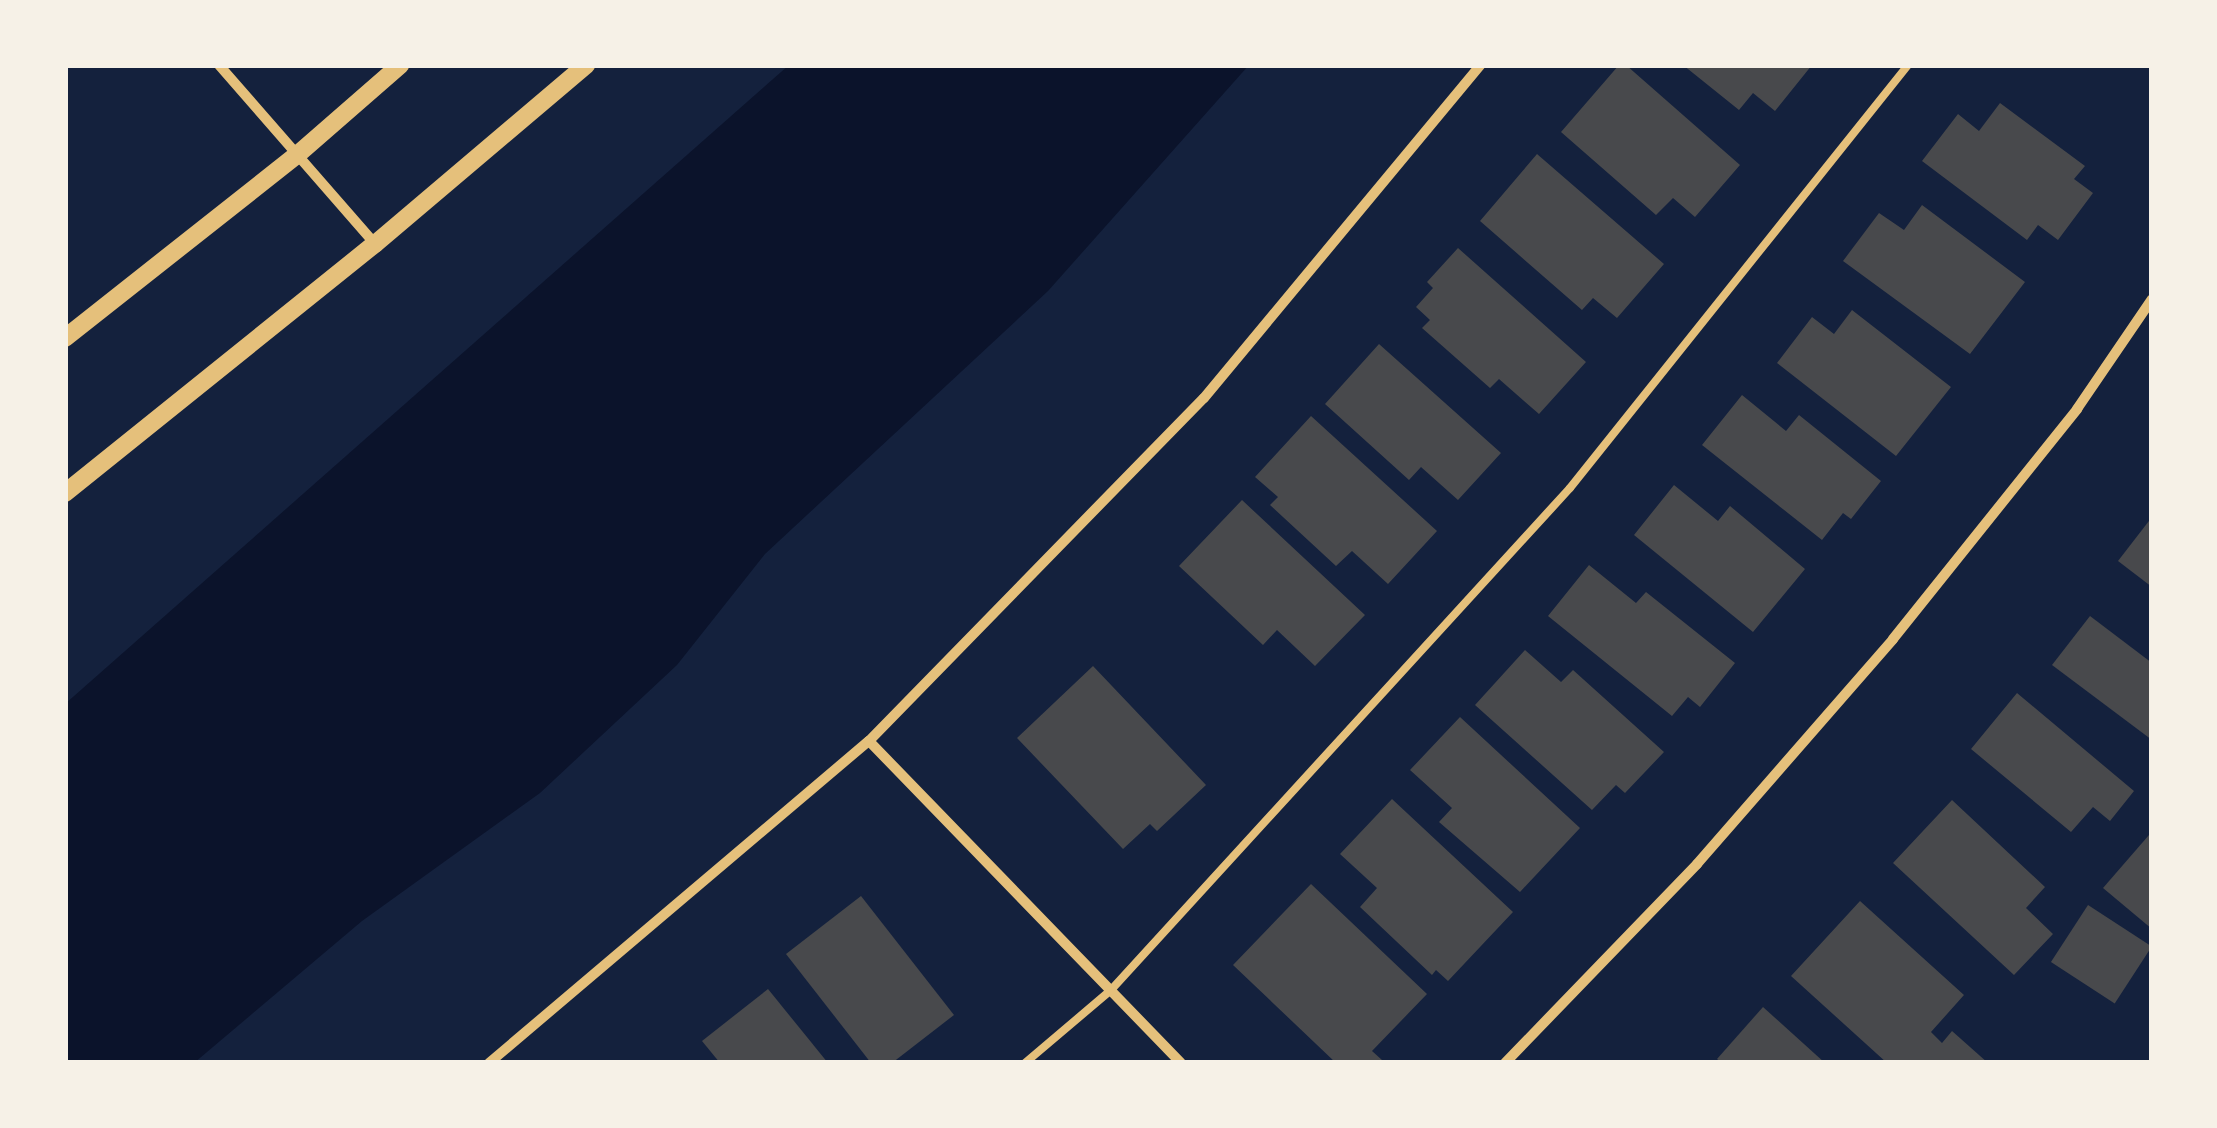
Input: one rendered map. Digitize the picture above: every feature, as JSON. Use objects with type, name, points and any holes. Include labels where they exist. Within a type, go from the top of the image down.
[{"type":"street","points":[[219,65],[375,244]]},
{"type":"street","points":[[65,338],[296,155],[400,65]]},
{"type":"street","points":[[65,494],[375,244],[586,65]]},
{"type":"street","points":[[489,1063],[869,741],[1204,398],[1480,65]]},
{"type":"street","points":[[1505,1063],[1697,864],[1893,639],[2077,409],[2152,298]]},
{"type":"street","points":[[869,741],[1181,1063]]},
{"type":"lane","points":[[1025,1063],[1111,990],[1570,488],[1908,65]]},
{"type":"water","points":[[789,65],[1249,65],[1048,291],[765,554],[677,665],[540,793],[362,921],[194,1063],[65,1063],[65,704]]},
{"type":"building","points":[[1619,65],[1626,65],[1740,165],[1695,217],[1673,198],[1656,215],[1561,132]]},
{"type":"building","points":[[1683,65],[1812,65],[1775,111],[1753,93],[1739,110]]},
{"type":"building","points":[[2000,103],[2085,166],[2074,179],[2093,193],[2058,240],[2038,225],[2027,240],[1922,161],[1958,114],[1979,131]]},
{"type":"building","points":[[1537,154],[1664,264],[1617,318],[1593,298],[1582,310],[1480,221]]},
{"type":"building","points":[[1922,205],[2025,282],[1970,354],[1843,261],[1879,213],[1904,230]]},
{"type":"building","points":[[1458,248],[1586,362],[1539,414],[1499,379],[1490,388],[1422,328],[1430,320],[1416,307],[1433,288],[1427,282]]},
{"type":"building","points":[[1852,310],[1951,387],[1896,456],[1777,363],[1812,317],[1834,334]]},
{"type":"building","points":[[1379,344],[1501,453],[1458,500],[1421,467],[1409,480],[1325,404]]},
{"type":"building","points":[[1742,395],[1786,431],[1799,415],[1881,481],[1851,519],[1843,513],[1822,540],[1702,445]]},
{"type":"building","points":[[1311,416],[1437,531],[1388,584],[1352,551],[1336,566],[1270,505],[1278,497],[1255,477]]},
{"type":"building","points":[[1674,485],[1718,521],[1730,506],[1805,569],[1753,632],[1634,535]]},
{"type":"building","points":[[1242,500],[1365,615],[1315,666],[1277,630],[1263,645],[1179,566]]},
{"type":"building","points":[[2152,517],[2152,587],[2118,561]]},
{"type":"building","points":[[1589,565],[1636,603],[1646,592],[1735,663],[1700,707],[1688,697],[1672,716],[1548,616]]},
{"type":"building","points":[[2090,616],[2152,663],[2152,740],[2052,665]]},
{"type":"building","points":[[1525,650],[1561,682],[1573,670],[1664,752],[1625,793],[1616,785],[1592,810],[1475,705]]},
{"type":"building","points":[[1093,666],[1206,785],[1157,831],[1150,824],[1123,849],[1017,738]]},
{"type":"building","points":[[2017,693],[2134,791],[2110,821],[2093,807],[2071,832],[1971,749]]},
{"type":"building","points":[[1460,717],[1580,828],[1520,892],[1439,822],[1452,808],[1410,770]]},
{"type":"building","points":[[1392,799],[1513,912],[1448,981],[1436,970],[1432,975],[1360,907],[1377,888],[1340,854]]},
{"type":"building","points":[[1952,800],[2045,887],[2026,908],[2053,934],[2014,975],[1893,863]]},
{"type":"building","points":[[2149,835],[2152,838],[2152,929],[2103,888]]},
{"type":"building","points":[[1311,884],[1427,994],[1372,1051],[1382,1060],[1380,1063],[1336,1063],[1233,965]]},
{"type":"building","points":[[861,896],[954,1015],[892,1063],[871,1063],[786,954]]},
{"type":"building","points":[[1860,901],[1964,995],[1931,1032],[1942,1043],[1952,1031],[1988,1063],[1887,1063],[1791,976]]},
{"type":"building","points":[[2088,905],[2152,946],[2115,1003],[2051,962]]},
{"type":"building","points":[[768,989],[828,1063],[720,1063],[702,1041]]},
{"type":"building","points":[[1763,1007],[1825,1063],[1722,1063],[1717,1059]]}]
